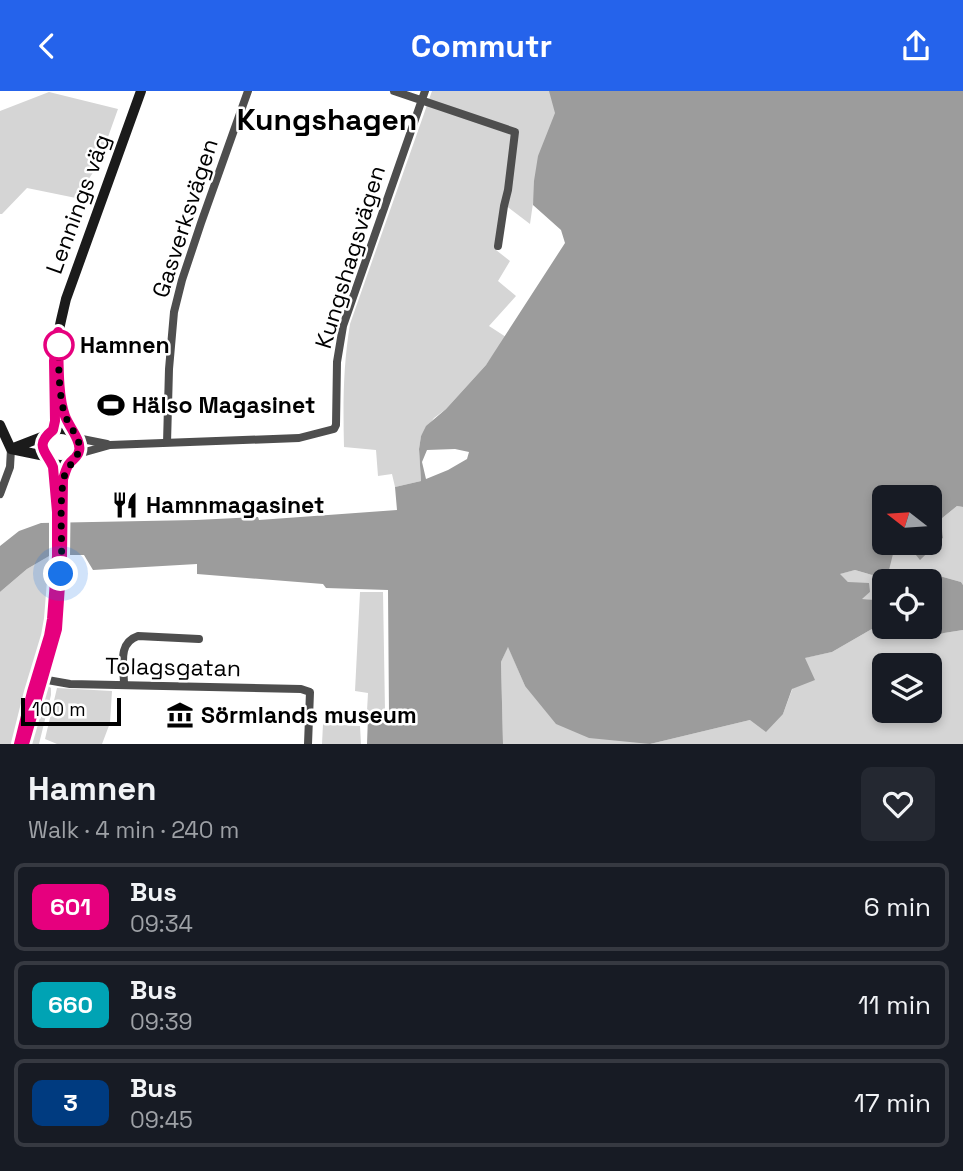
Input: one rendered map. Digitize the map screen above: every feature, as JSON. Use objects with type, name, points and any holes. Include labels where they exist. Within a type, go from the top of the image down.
[{"type":"main road","name":"Lennings väg","points":[[50,433],[55,414],[54,361],[66,299],[141,91]]},
{"type":"main road","name":"Lennings väg","points":[[58,332],[61,397],[64,414],[75,435]]},
{"type":"main road","points":[[0,425],[11,449]]},
{"type":"main road","points":[[11,449],[63,429],[75,435],[80,446],[63,479],[59,522]]},
{"type":"main road","points":[[21,744],[39,678],[57,629],[59,522],[55,479],[43,445],[50,433]]},
{"type":"main road","points":[[11,449],[61,465],[70,463]]},
{"type":"street","name":"Gasverksvägen","points":[[167,443],[174,312],[193,246],[248,91]]},
{"type":"street","points":[[394,91],[424,95],[515,132],[498,246]]},
{"type":"street","name":"Kungshagsvägen","points":[[167,443],[299,438],[334,429],[337,362],[343,326],[424,95]]},
{"type":"street","points":[[75,435],[110,445]]},
{"type":"street","points":[[78,454],[110,445],[167,443]]},
{"type":"street","points":[[0,494],[10,467],[11,449]]},
{"type":"street","points":[[124,685],[124,646],[129,639],[138,636],[199,639]]},
{"type":"street","name":"Tolagsgatan","points":[[39,678],[70,684],[301,689],[310,692],[308,744]]},
{"type":"shaded area","points":[[432,91],[556,91],[560,112],[533,203],[530,224],[505,205],[496,250],[510,261],[498,281],[516,296],[489,326],[506,337],[486,365],[446,409],[434,418],[421,436],[421,481],[395,487],[392,474],[378,476],[376,450],[344,447],[346,355],[350,324]]},
{"type":"shaded area","points":[[549,91],[963,91],[963,507],[957,506],[942,518],[942,485],[872,485],[872,555],[893,555],[889,569],[872,569],[872,575],[855,570],[840,574],[848,582],[869,583],[870,592],[862,599],[872,600],[872,629],[832,652],[805,658],[815,680],[792,689],[783,714],[766,732],[750,720],[650,744],[589,738],[556,724],[525,686],[508,647],[501,662],[503,744],[367,744],[368,716],[389,715],[388,590],[326,588],[323,584],[197,574],[197,564],[93,570],[84,555],[51,555],[27,569],[0,592],[0,546],[19,531],[41,523],[258,517],[259,520],[397,510],[395,487],[421,481],[419,449],[426,426],[446,409],[486,365],[565,243],[561,230],[533,205],[538,156],[555,113]],"holes":[[[455,449],[469,452],[467,459],[426,479],[422,462],[427,450]]]},
{"type":"shaded area","points":[[49,92],[118,109],[98,165],[76,198],[27,188],[0,214],[0,111]]},
{"type":"shaded area","points":[[957,506],[963,507],[963,585],[942,577],[942,569],[877,569],[890,555],[917,555],[920,559],[924,555],[942,555],[942,518]]},
{"type":"shaded area","points":[[51,555],[50,599],[46,622],[28,685],[23,714],[14,744],[0,744],[0,592],[27,569]]},
{"type":"shaded area","points":[[855,570],[872,575],[872,600],[861,599],[870,592],[848,582],[839,574]]},
{"type":"shaded area","points":[[942,577],[963,585],[963,630],[944,633]]},
{"type":"shaded area","points":[[360,592],[383,592],[385,711],[367,711],[368,693],[355,691]]},
{"type":"shaded area","points":[[872,629],[872,639],[942,639],[942,634],[963,630],[963,744],[650,744],[783,714],[804,658],[832,652]]},
{"type":"shaded area","points":[[508,646],[525,686],[650,744],[503,744],[501,662]]},
{"type":"shaded area","points":[[45,684],[51,688],[51,695],[39,744],[27,744]]},
{"type":"shaded area","points":[[57,688],[112,691],[110,723],[102,744],[57,744],[45,739]]},
{"type":"shaded area","points":[[323,724],[360,726],[361,744],[322,744]]},
{"type":"bus line","name":"601","points":[[19,744],[52,619],[57,512],[52,462],[45,456],[43,445],[47,435],[53,430],[55,421],[54,361],[58,332],[64,414],[72,432],[78,438],[79,450],[66,469],[63,479],[57,629],[24,744]]},
{"type":"place","name":"Hamnen","points":[[59,345]]},
{"type":"place","name":"Hälso Magasinet","points":[[111,405]]},
{"type":"place","name":"Hamnmagasinet","points":[[125,505]]},
{"type":"place","name":"Sörmlands museum","points":[[180,715]]},
{"type":"district","name":"Kungshagen","points":[[327,120]]},
{"type":"route","points":[[59,345],[64,414],[80,446],[63,479],[61,574]]}]
